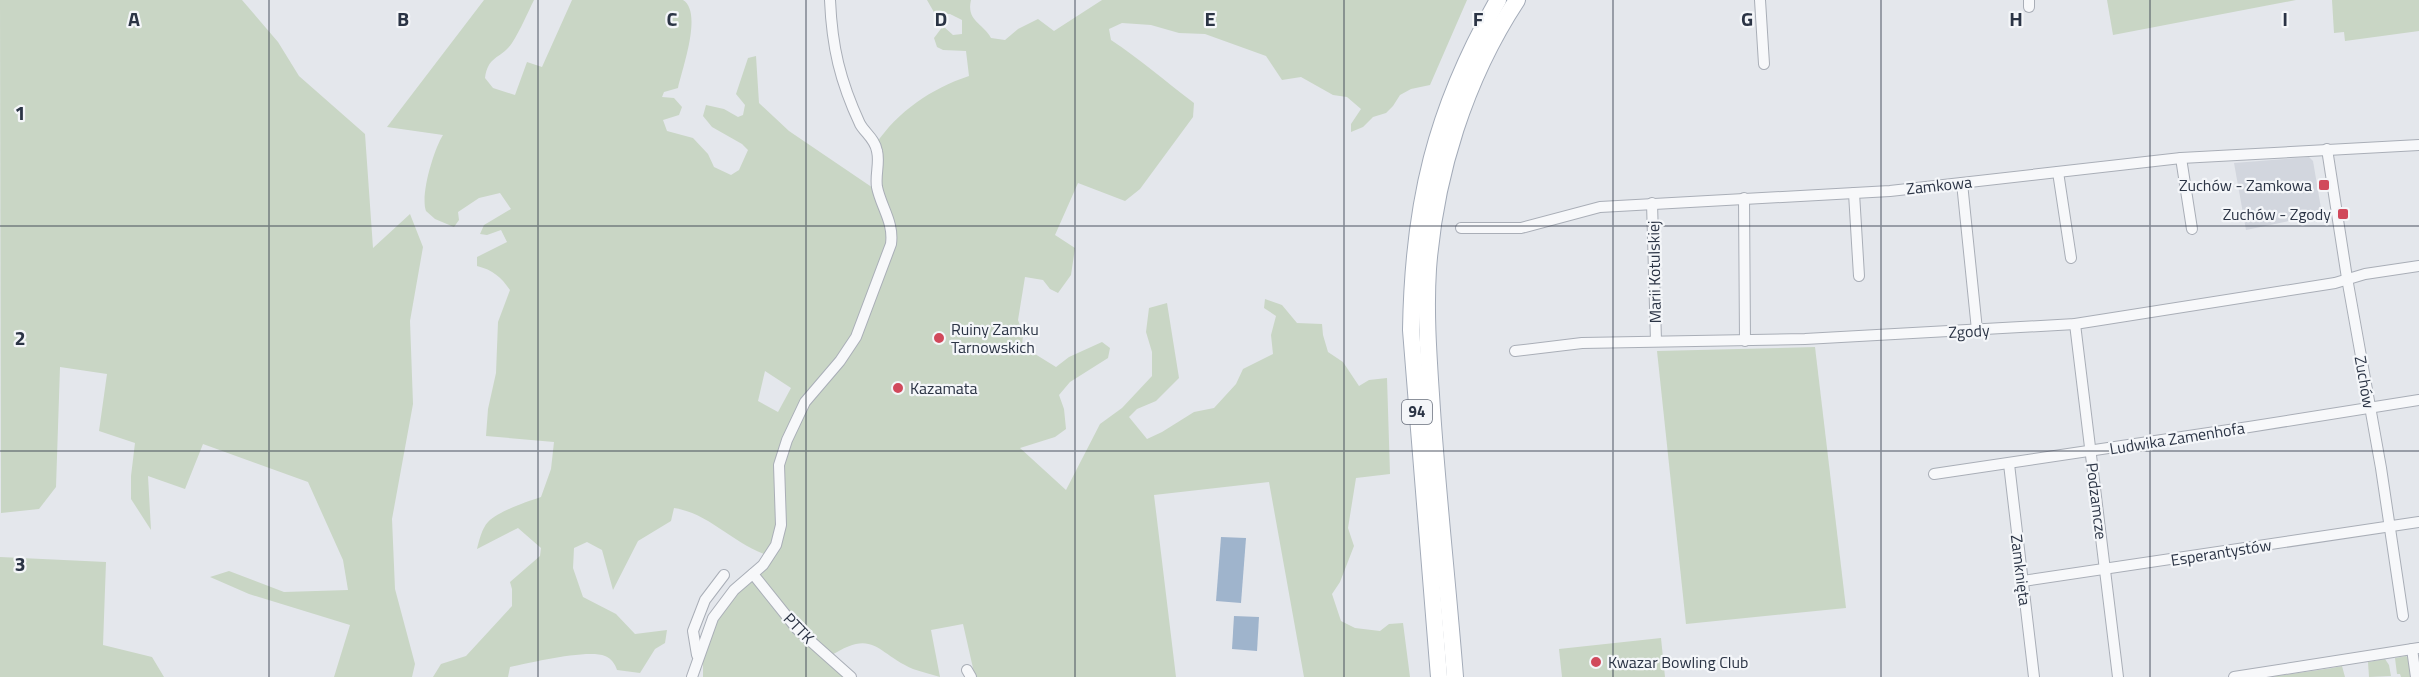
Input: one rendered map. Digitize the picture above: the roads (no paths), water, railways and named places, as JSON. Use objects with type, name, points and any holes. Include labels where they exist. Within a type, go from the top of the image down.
[{"type":"main road","name":"94","points":[[1439,677],[1412,341],[1412,283],[1424,189],[1437,137],[1457,80],[1474,42],[1498,0]]},
{"type":"main road","name":"94","points":[[1455,677],[1427,332],[1428,270],[1440,189],[1458,121],[1490,45],[1517,0]]},
{"type":"street","points":[[692,677],[713,618],[734,590],[770,555],[781,525],[779,465],[788,440],[805,402],[840,361],[856,337],[888,257],[893,234],[878,189],[875,143],[861,126],[839,69],[832,39],[830,0]]},
{"type":"street","points":[[1760,0],[1764,64]]},
{"type":"street","name":"Zamkowa","points":[[1461,228],[1521,228],[1600,207],[1854,193],[2181,158],[2419,145]]},
{"type":"street","name":"Zuchów","points":[[2327,149],[2347,278],[2381,468],[2403,615]]},
{"type":"street","points":[[2181,158],[2192,229]]},
{"type":"street","points":[[2058,172],[2071,258]]},
{"type":"street","points":[[1962,183],[1977,330]]},
{"type":"street","points":[[1854,193],[1859,276]]},
{"type":"street","points":[[1744,198],[1745,341]]},
{"type":"street","name":"Marii Kotulskiej","points":[[1652,203],[1656,341]]},
{"type":"street","name":"Zgody","points":[[1515,351],[1582,343],[1851,338],[2075,324],[2335,283],[2347,278],[2419,266]]},
{"type":"street","name":"Podzamcze","points":[[2075,324],[2118,677]]},
{"type":"street","name":"Ludwika Zamenhofa","points":[[1934,474],[2090,452],[2419,399]]},
{"type":"street","name":"Zamknięta","points":[[2009,464],[2034,677]]},
{"type":"street","name":"Esperantystów","points":[[2023,581],[2419,522]]},
{"type":"street","name":"PTTK","points":[[753,574],[797,629],[851,677]]},
{"type":"street","points":[[698,658],[693,631],[705,600],[724,575]]},
{"type":"street","points":[[2240,677],[2415,649],[2416,677]]},
{"type":"water","points":[[1221,537],[1246,538],[1241,603],[1216,601]]},
{"type":"water","points":[[1234,616],[1259,617],[1257,651],[1232,649]]},
{"type":"place","name":"Zuchów - Zamkowa","points":[[2324,185]]},
{"type":"place","name":"Zuchów - Zgody","points":[[2343,214]]},
{"type":"place","name":"Ruiny Zamku Tarnowskich","points":[[939,338]]},
{"type":"place","name":"Kazamata","points":[[898,388]]},
{"type":"place","name":"Kwazar Bowling Club","points":[[1596,662]]}]
